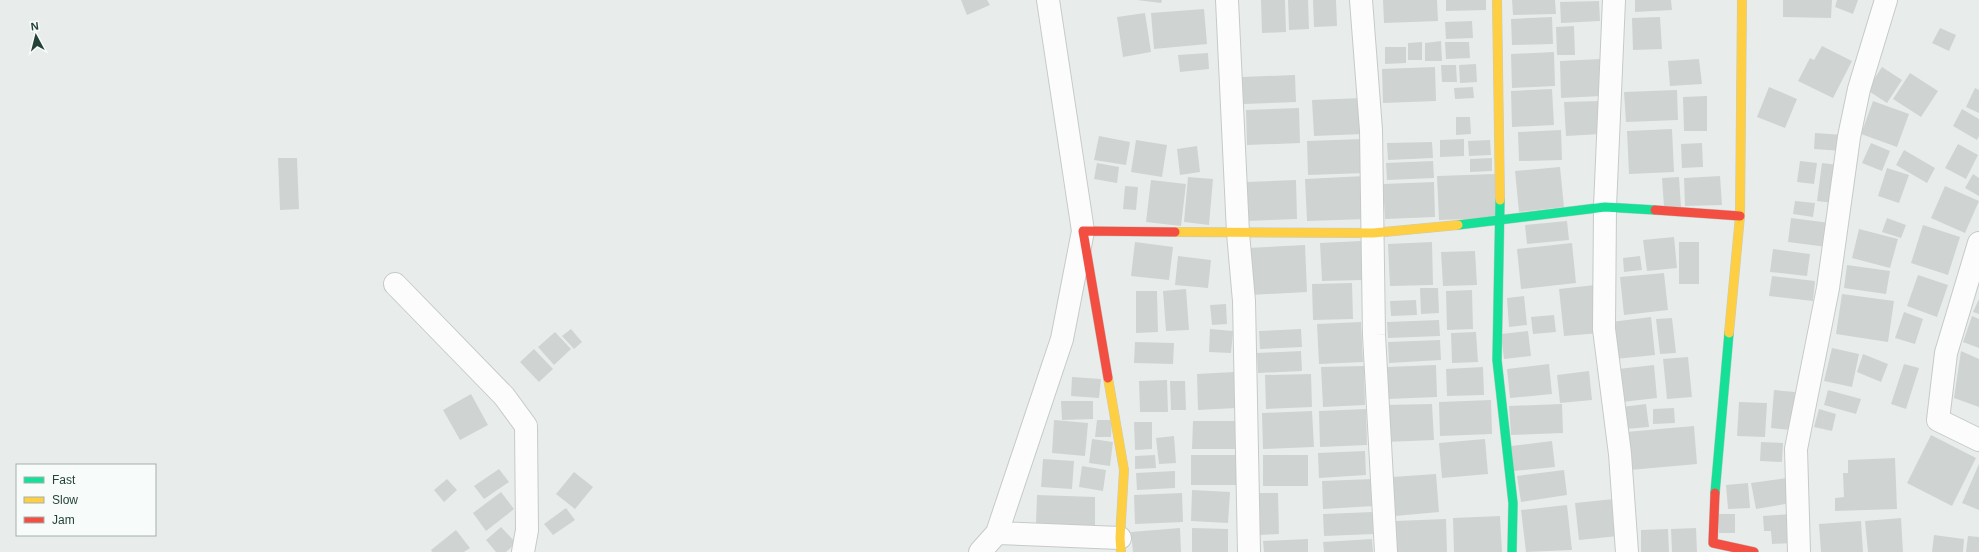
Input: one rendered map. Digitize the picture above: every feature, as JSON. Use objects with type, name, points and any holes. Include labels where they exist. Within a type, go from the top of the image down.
[{"type":"street","points":[[997,534],[1120,545],[1124,470],[1083,231],[1048,0]]},
{"type":"street","points":[[1227,0],[1238,233],[1244,301],[1249,552]]},
{"type":"street","points":[[1361,0],[1371,130],[1374,335],[1386,552]]},
{"type":"street","points":[[1497,0],[1500,221],[1497,360],[1513,503],[1512,552]]},
{"type":"street","points":[[1614,0],[1605,206],[1604,329],[1620,454],[1627,552]]},
{"type":"street","points":[[1742,0],[1740,216],[1715,480],[1713,543],[1754,552]]},
{"type":"street","points":[[1799,552],[1796,450],[1828,288],[1849,137],[1859,89],[1886,0]]},
{"type":"street","points":[[1083,231],[1373,233],[1500,221],[1605,206],[1740,216]]},
{"type":"street","points":[[980,552],[997,534],[1062,339],[1083,231]]},
{"type":"street","points":[[1977,256],[1946,353],[1938,420],[1979,440]]},
{"type":"street","points":[[395,284],[504,396],[526,426],[527,530],[523,552]]},
{"type":"building","points":[[961,0],[987,0],[990,5],[967,15]]},
{"type":"building","points":[[1137,0],[1162,0],[1161,3]]},
{"type":"building","points":[[1261,0],[1285,0],[1286,32],[1262,33]]},
{"type":"building","points":[[1288,0],[1308,0],[1309,29],[1289,30]]},
{"type":"building","points":[[1313,0],[1336,0],[1337,26],[1314,27]]},
{"type":"building","points":[[1383,0],[1437,0],[1438,21],[1384,23]]},
{"type":"building","points":[[1446,0],[1486,0],[1486,10],[1446,11]]},
{"type":"building","points":[[1512,0],[1555,0],[1556,14],[1513,15]]},
{"type":"building","points":[[1635,0],[1671,0],[1672,10],[1635,12]]},
{"type":"building","points":[[1783,0],[1832,0],[1831,18],[1783,17]]},
{"type":"building","points":[[1837,0],[1858,0],[1853,14],[1835,7]]},
{"type":"building","points":[[1599,1],[1600,21],[1561,23],[1560,2]]},
{"type":"building","points":[[1204,9],[1207,44],[1154,49],[1151,13]]},
{"type":"building","points":[[1145,13],[1151,52],[1123,57],[1117,17]]},
{"type":"building","points":[[1552,17],[1553,44],[1512,45],[1511,19]]},
{"type":"building","points":[[1660,17],[1662,49],[1633,50],[1632,18]]},
{"type":"building","points":[[1472,21],[1473,38],[1446,39],[1445,22]]},
{"type":"building","points":[[1574,26],[1575,55],[1557,55],[1556,27]]},
{"type":"building","points":[[1940,28],[1956,35],[1949,51],[1932,43]]},
{"type":"building","points":[[1441,41],[1442,61],[1425,61],[1425,43]]},
{"type":"building","points":[[1422,42],[1422,60],[1408,60],[1408,43]]},
{"type":"building","points":[[1445,42],[1469,42],[1470,58],[1446,59]]},
{"type":"building","points":[[1822,46],[1852,61],[1833,98],[1798,81],[1810,58],[1814,60]]},
{"type":"building","points":[[1385,47],[1406,47],[1406,63],[1385,64]]},
{"type":"building","points":[[1554,52],[1555,86],[1512,88],[1511,54]]},
{"type":"building","points":[[1208,53],[1209,69],[1180,72],[1178,55]]},
{"type":"building","points":[[1601,59],[1602,96],[1561,98],[1560,61]]},
{"type":"building","points":[[1699,59],[1702,84],[1670,86],[1668,61]]},
{"type":"building","points":[[1476,64],[1477,82],[1460,83],[1459,65]]},
{"type":"building","points":[[1441,65],[1456,65],[1457,82],[1442,82]]},
{"type":"building","points":[[1435,67],[1436,101],[1383,103],[1382,69]]},
{"type":"building","points":[[1882,67],[1902,80],[1887,103],[1867,90]]},
{"type":"building","points":[[1910,73],[1938,91],[1921,117],[1893,99]]},
{"type":"building","points":[[1295,75],[1296,102],[1243,104],[1242,77]]},
{"type":"building","points":[[1473,87],[1474,98],[1455,99],[1454,88]]},
{"type":"building","points":[[1769,87],[1797,99],[1785,128],[1757,117]]},
{"type":"building","points":[[1975,88],[1979,90],[1979,113],[1966,107]]},
{"type":"building","points":[[1552,89],[1554,125],[1512,127],[1511,91]]},
{"type":"building","points":[[1677,90],[1678,120],[1626,122],[1624,92]]},
{"type":"building","points":[[1707,96],[1707,131],[1684,131],[1683,97]]},
{"type":"building","points":[[1362,98],[1364,134],[1314,136],[1312,100]]},
{"type":"building","points":[[1599,101],[1601,134],[1566,136],[1564,102]]},
{"type":"building","points":[[1873,101],[1909,114],[1897,147],[1861,134]]},
{"type":"building","points":[[1299,108],[1300,143],[1247,145],[1246,110]]},
{"type":"building","points":[[1962,109],[1979,119],[1979,136],[1977,140],[1953,126]]},
{"type":"building","points":[[1456,117],[1470,117],[1471,134],[1456,135]]},
{"type":"building","points":[[1672,129],[1674,172],[1629,174],[1627,131]]},
{"type":"building","points":[[1561,130],[1562,160],[1519,161],[1518,132]]},
{"type":"building","points":[[1815,133],[1844,135],[1843,151],[1814,149]]},
{"type":"building","points":[[1099,136],[1130,142],[1126,165],[1094,160]]},
{"type":"building","points":[[1363,139],[1365,173],[1308,175],[1307,141]]},
{"type":"building","points":[[1464,139],[1464,156],[1440,157],[1440,140]]},
{"type":"building","points":[[1136,140],[1167,145],[1162,177],[1131,172]]},
{"type":"building","points":[[1490,140],[1491,155],[1469,156],[1468,141]]},
{"type":"building","points":[[1432,142],[1433,158],[1388,160],[1387,143]]},
{"type":"building","points":[[1702,143],[1703,167],[1682,168],[1681,144]]},
{"type":"building","points":[[1871,143],[1890,151],[1882,171],[1862,163]]},
{"type":"building","points":[[1958,144],[1978,155],[1966,179],[1945,168]]},
{"type":"building","points":[[1197,146],[1200,172],[1180,175],[1177,149]]},
{"type":"building","points":[[1904,150],[1935,168],[1927,183],[1896,165]]},
{"type":"building","points":[[278,158],[297,158],[299,209],[280,210]]},
{"type":"building","points":[[1492,158],[1492,171],[1470,172],[1470,159]]},
{"type":"building","points":[[1433,161],[1434,178],[1387,180],[1386,163]]},
{"type":"building","points":[[1800,161],[1817,163],[1814,184],[1797,182]]},
{"type":"building","points":[[1097,163],[1119,167],[1117,183],[1094,179]]},
{"type":"building","points":[[1822,163],[1838,165],[1833,203],[1817,201]]},
{"type":"building","points":[[1560,167],[1564,207],[1519,212],[1515,171]]},
{"type":"building","points":[[1887,168],[1909,175],[1899,203],[1878,196]]},
{"type":"building","points":[[1495,174],[1496,218],[1439,220],[1437,176]]},
{"type":"building","points":[[1973,174],[1979,178],[1979,196],[1965,188]]},
{"type":"building","points":[[1365,176],[1367,219],[1307,221],[1305,179]]},
{"type":"building","points":[[1720,176],[1722,205],[1685,206],[1684,178]]},
{"type":"building","points":[[1188,177],[1213,179],[1209,225],[1184,222]]},
{"type":"building","points":[[1679,177],[1681,207],[1664,207],[1662,178]]},
{"type":"building","points":[[1151,180],[1186,184],[1181,226],[1146,222]]},
{"type":"building","points":[[1296,180],[1297,219],[1247,221],[1246,182]]},
{"type":"building","points":[[1434,182],[1435,217],[1385,219],[1383,184]]},
{"type":"building","points":[[1125,186],[1138,187],[1136,210],[1123,209]]},
{"type":"building","points":[[1945,186],[1979,201],[1965,233],[1931,218]]},
{"type":"building","points":[[1795,201],[1815,203],[1813,217],[1793,214]]},
{"type":"building","points":[[1791,218],[1830,223],[1827,247],[1788,242]]},
{"type":"building","points":[[1887,218],[1906,225],[1901,238],[1882,232]]},
{"type":"building","points":[[1567,221],[1569,240],[1527,244],[1525,225]]},
{"type":"building","points":[[1923,225],[1960,237],[1948,275],[1911,263]]},
{"type":"building","points":[[1859,229],[1898,239],[1890,268],[1852,258]]},
{"type":"building","points":[[1674,237],[1677,268],[1647,271],[1643,240]]},
{"type":"building","points":[[1361,241],[1363,280],[1322,281],[1320,243]]},
{"type":"building","points":[[1135,242],[1173,247],[1169,280],[1131,276]]},
{"type":"building","points":[[1432,242],[1433,285],[1390,286],[1388,244]]},
{"type":"building","points":[[1679,242],[1699,242],[1699,284],[1679,284]]},
{"type":"building","points":[[1572,243],[1576,283],[1521,289],[1517,249]]},
{"type":"building","points":[[1305,245],[1307,292],[1250,295],[1248,248]]},
{"type":"building","points":[[1773,249],[1810,254],[1807,276],[1770,272]]},
{"type":"building","points":[[1475,251],[1477,285],[1443,286],[1441,252]]},
{"type":"building","points":[[1178,256],[1211,260],[1208,288],[1175,285]]},
{"type":"building","points":[[1640,256],[1642,270],[1624,272],[1623,258]]},
{"type":"building","points":[[1847,265],[1890,271],[1886,294],[1844,288]]},
{"type":"building","points":[[1664,273],[1668,310],[1624,315],[1620,277]]},
{"type":"building","points":[[1918,275],[1948,285],[1937,317],[1907,306]]},
{"type":"building","points":[[1772,276],[1815,281],[1813,301],[1769,296]]},
{"type":"building","points":[[1352,283],[1353,319],[1313,320],[1312,284]]},
{"type":"building","points":[[1595,285],[1600,333],[1564,336],[1559,289]]},
{"type":"building","points":[[1420,288],[1438,288],[1439,313],[1421,314]]},
{"type":"building","points":[[1186,289],[1189,330],[1166,331],[1163,291]]},
{"type":"building","points":[[1472,290],[1473,329],[1447,330],[1446,291]]},
{"type":"building","points":[[1136,291],[1157,291],[1158,332],[1136,333]]},
{"type":"building","points":[[1842,294],[1894,301],[1888,342],[1836,334]]},
{"type":"building","points":[[1524,296],[1527,325],[1509,327],[1507,298]]},
{"type":"building","points":[[1979,299],[1979,314],[1973,312]]},
{"type":"building","points":[[1416,300],[1417,315],[1391,316],[1390,301]]},
{"type":"building","points":[[1226,304],[1227,324],[1212,325],[1210,305]]},
{"type":"building","points":[[1904,312],[1923,319],[1915,344],[1895,338]]},
{"type":"building","points":[[1554,315],[1556,332],[1533,334],[1531,317]]},
{"type":"building","points":[[1972,316],[1979,319],[1979,348],[1963,342]]},
{"type":"building","points":[[1651,317],[1655,355],[1615,359],[1611,322]]},
{"type":"building","points":[[1672,318],[1676,353],[1660,354],[1656,319]]},
{"type":"building","points":[[1439,320],[1440,336],[1388,338],[1387,322]]},
{"type":"building","points":[[1361,322],[1363,362],[1319,364],[1317,324]]},
{"type":"building","points":[[571,329],[582,342],[574,349],[562,336]]},
{"type":"building","points":[[1210,329],[1233,331],[1231,353],[1209,352]]},
{"type":"building","points":[[1301,329],[1302,347],[1260,349],[1259,331]]},
{"type":"building","points":[[1528,331],[1531,356],[1504,359],[1501,334]]},
{"type":"building","points":[[555,332],[571,349],[554,365],[538,347]]},
{"type":"building","points":[[1476,332],[1478,362],[1452,363],[1451,333]]},
{"type":"building","points":[[1440,340],[1441,360],[1389,363],[1388,342]]},
{"type":"building","points":[[1135,342],[1174,343],[1173,364],[1134,363]]},
{"type":"building","points":[[1832,348],[1859,354],[1852,387],[1824,381]]},
{"type":"building","points":[[534,349],[553,369],[539,382],[520,362]]},
{"type":"building","points":[[1301,351],[1302,371],[1258,373],[1257,353]]},
{"type":"building","points":[[1961,351],[1979,359],[1979,407],[1954,398]]},
{"type":"building","points":[[1863,354],[1888,364],[1881,382],[1857,372]]},
{"type":"building","points":[[1688,357],[1692,397],[1667,399],[1663,359]]},
{"type":"building","points":[[1549,364],[1552,394],[1510,398],[1507,369]]},
{"type":"building","points":[[1904,364],[1919,368],[1906,409],[1891,404]]},
{"type":"building","points":[[1436,365],[1437,397],[1388,399],[1387,367]]},
{"type":"building","points":[[1654,365],[1657,398],[1622,402],[1618,369]]},
{"type":"building","points":[[1364,366],[1365,405],[1323,407],[1321,367]]},
{"type":"building","points":[[1483,367],[1484,395],[1447,396],[1446,369]]},
{"type":"building","points":[[1589,371],[1592,400],[1560,403],[1557,375]]},
{"type":"building","points":[[1234,372],[1236,408],[1198,410],[1197,374]]},
{"type":"building","points":[[1311,374],[1312,407],[1266,409],[1265,375]]},
{"type":"building","points":[[1072,377],[1101,379],[1099,398],[1071,396]]},
{"type":"building","points":[[1167,380],[1168,412],[1140,412],[1139,381]]},
{"type":"building","points":[[1170,381],[1185,381],[1186,410],[1171,410]]},
{"type":"building","points":[[1774,390],[1795,392],[1791,430],[1771,428]]},
{"type":"building","points":[[1828,390],[1861,399],[1856,414],[1824,405]]},
{"type":"building","points":[[471,394],[488,425],[460,440],[443,410]]},
{"type":"building","points":[[1491,400],[1492,434],[1440,436],[1439,402]]},
{"type":"building","points":[[1061,401],[1093,401],[1093,419],[1062,420]]},
{"type":"building","points":[[1739,402],[1767,403],[1765,437],[1737,436]]},
{"type":"building","points":[[1432,404],[1434,440],[1385,442],[1384,405]]},
{"type":"building","points":[[1562,404],[1563,433],[1511,435],[1509,406]]},
{"type":"building","points":[[1646,404],[1649,427],[1625,429],[1622,407]]},
{"type":"building","points":[[1674,408],[1675,423],[1653,424],[1653,409]]},
{"type":"building","points":[[1366,409],[1367,445],[1320,447],[1319,411]]},
{"type":"building","points":[[1819,409],[1836,414],[1832,431],[1814,427]]},
{"type":"building","points":[[1312,411],[1314,447],[1263,449],[1262,413]]},
{"type":"building","points":[[1054,420],[1088,423],[1085,456],[1052,453]]},
{"type":"building","points":[[1097,420],[1112,420],[1111,437],[1095,437]]},
{"type":"building","points":[[1193,421],[1237,421],[1237,449],[1192,449]]},
{"type":"building","points":[[1134,422],[1152,422],[1152,449],[1135,450]]},
{"type":"building","points":[[1694,426],[1697,464],[1630,470],[1626,432]]},
{"type":"building","points":[[1931,435],[1976,458],[1952,506],[1907,483]]},
{"type":"building","points":[[1174,436],[1176,463],[1159,464],[1156,438]]},
{"type":"building","points":[[1092,439],[1113,442],[1110,466],[1089,463]]},
{"type":"building","points":[[1485,439],[1488,474],[1442,478],[1439,443]]},
{"type":"building","points":[[1552,441],[1555,467],[1514,471],[1511,446]]},
{"type":"building","points":[[1761,442],[1783,443],[1782,462],[1760,461]]},
{"type":"building","points":[[1365,451],[1366,475],[1319,478],[1318,453]]},
{"type":"building","points":[[1155,455],[1156,468],[1135,469],[1135,456]]},
{"type":"building","points":[[1191,455],[1238,455],[1238,485],[1191,485]]},
{"type":"building","points":[[1263,455],[1308,455],[1308,486],[1263,486]]},
{"type":"building","points":[[1895,458],[1897,509],[1835,511],[1835,498],[1844,497],[1843,473],[1848,473],[1848,460]]},
{"type":"building","points":[[1043,459],[1074,461],[1072,489],[1041,487]]},
{"type":"building","points":[[1979,464],[1979,510],[1962,503]]},
{"type":"building","points":[[1082,466],[1106,470],[1103,491],[1079,487]]},
{"type":"building","points":[[499,469],[509,482],[484,499],[474,486]]},
{"type":"building","points":[[1564,470],[1567,495],[1521,502],[1517,476]]},
{"type":"building","points":[[1175,471],[1175,488],[1137,490],[1136,473]]},
{"type":"building","points":[[574,472],[593,487],[575,509],[556,494]]},
{"type":"building","points":[[1436,474],[1439,512],[1395,516],[1392,477]]},
{"type":"building","points":[[1787,478],[1791,503],[1756,509],[1751,483]]},
{"type":"building","points":[[447,479],[457,490],[444,502],[434,490]]},
{"type":"building","points":[[1373,479],[1374,506],[1323,509],[1322,481]]},
{"type":"building","points":[[1748,483],[1750,508],[1728,509],[1726,485]]},
{"type":"building","points":[[1192,490],[1230,492],[1228,523],[1191,521]]},
{"type":"building","points":[[501,492],[514,509],[486,531],[473,513]]},
{"type":"building","points":[[1182,493],[1183,522],[1135,524],[1134,495]]},
{"type":"building","points":[[1259,493],[1278,493],[1279,534],[1260,535]]},
{"type":"building","points":[[1037,495],[1095,497],[1095,526],[1036,524]]},
{"type":"building","points":[[1614,499],[1618,536],[1579,540],[1575,503]]},
{"type":"building","points":[[1567,505],[1572,550],[1526,552],[1521,510]]},
{"type":"building","points":[[566,508],[575,520],[553,535],[544,524]]},
{"type":"building","points":[[1373,512],[1374,534],[1324,536],[1323,514]]},
{"type":"building","points":[[1718,514],[1735,514],[1735,533],[1719,533]]},
{"type":"building","points":[[1790,514],[1792,543],[1772,544],[1771,531],[1764,531],[1763,516]]},
{"type":"building","points":[[1500,516],[1502,552],[1454,552],[1453,518]]},
{"type":"building","points":[[1901,518],[1903,552],[1868,552],[1865,521]]},
{"type":"building","points":[[1446,519],[1447,552],[1396,552],[1395,521]]},
{"type":"building","points":[[1861,521],[1863,552],[1821,552],[1819,524]]},
{"type":"building","points":[[501,527],[516,543],[506,552],[496,552],[486,540]]},
{"type":"building","points":[[1180,528],[1181,552],[1133,552],[1131,532]]},
{"type":"building","points":[[1192,528],[1228,529],[1228,552],[1192,552]]},
{"type":"building","points":[[1696,528],[1697,552],[1672,552],[1671,529]]},
{"type":"building","points":[[1668,529],[1669,552],[1641,552],[1641,530]]},
{"type":"building","points":[[456,530],[470,548],[464,552],[432,552],[431,550]]},
{"type":"building","points":[[1934,535],[1964,539],[1963,552],[1932,552]]},
{"type":"building","points":[[1968,536],[1979,537],[1979,552],[1966,552]]},
{"type":"building","points":[[1308,539],[1308,552],[1264,552],[1263,541]]},
{"type":"building","points":[[1372,539],[1373,552],[1324,552],[1323,542]]},
{"type":"traffic: fast","points":[[1500,200],[1497,360],[1513,503],[1512,552]]},
{"type":"traffic: fast","points":[[1458,225],[1605,207],[1655,210]]},
{"type":"traffic: fast","points":[[1715,493],[1729,333]]},
{"type":"traffic: slow","points":[[1497,0],[1500,200]]},
{"type":"traffic: slow","points":[[1729,333],[1740,216],[1742,0]]},
{"type":"traffic: slow","points":[[1175,232],[1373,233],[1458,225]]},
{"type":"traffic: slow","points":[[1108,378],[1124,470],[1120,538],[1121,552]]},
{"type":"traffic: jam","points":[[1655,210],[1740,216]]},
{"type":"traffic: jam","points":[[1108,378],[1083,231],[1175,232]]},
{"type":"traffic: jam","points":[[1715,493],[1713,543],[1754,552]]}]
